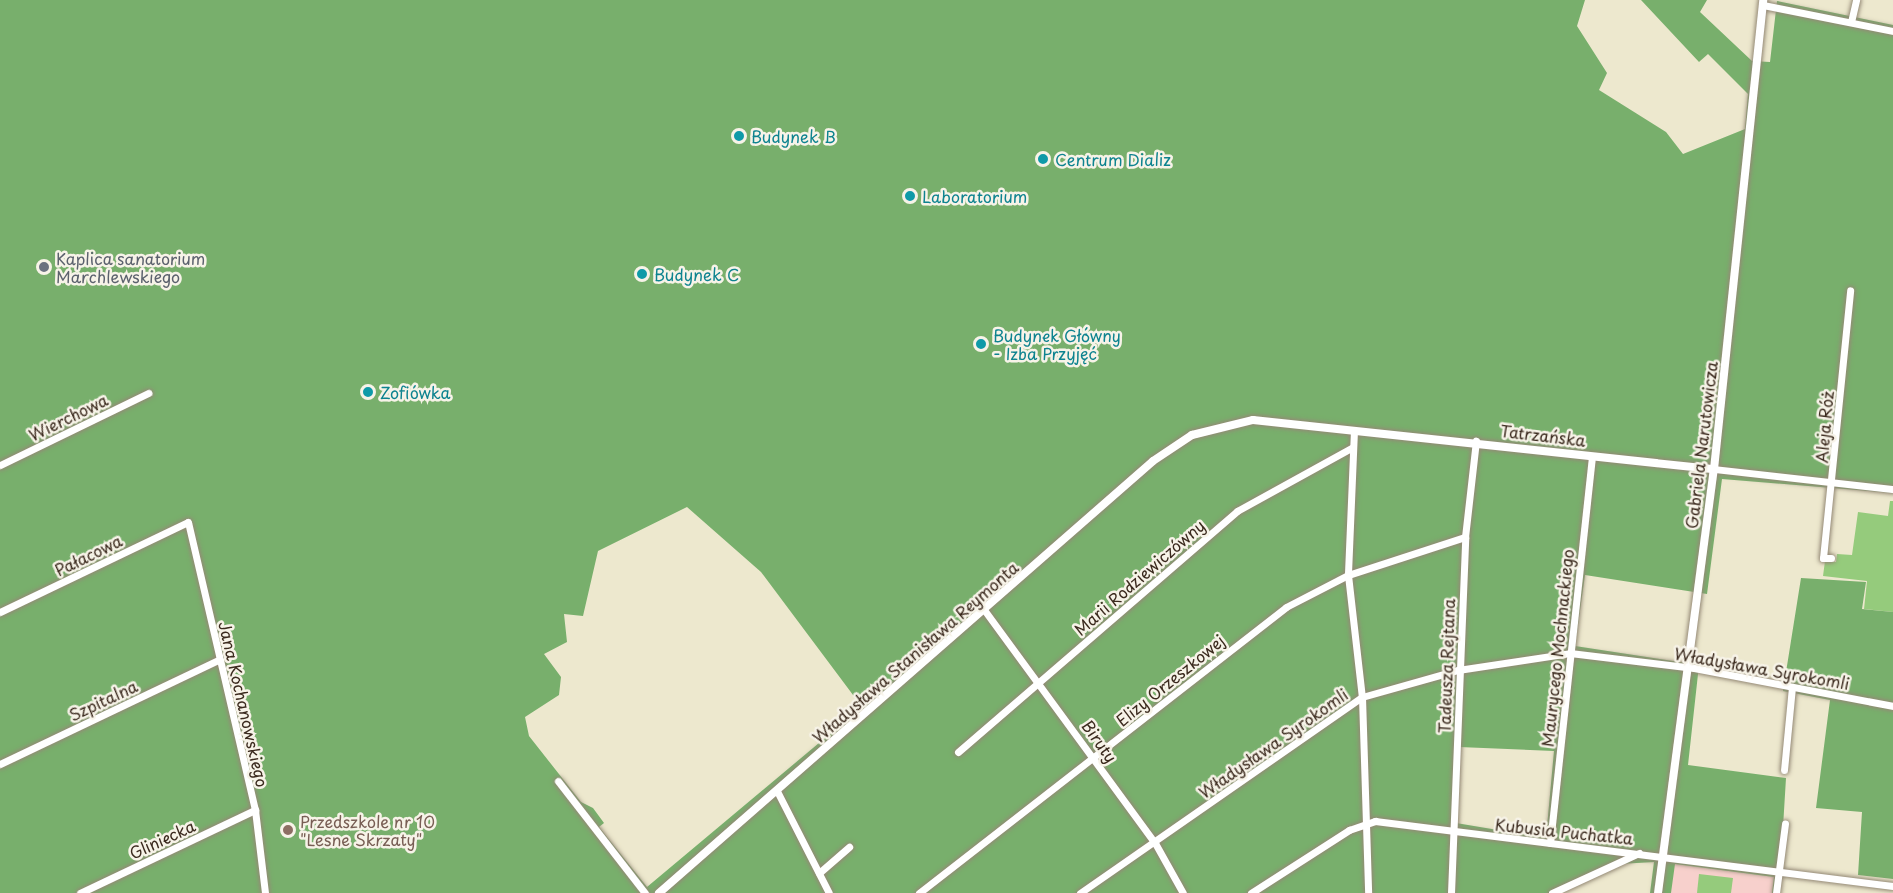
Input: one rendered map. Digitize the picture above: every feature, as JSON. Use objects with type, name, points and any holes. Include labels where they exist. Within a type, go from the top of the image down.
[{"type":"street","points":[[1851,22],[1856,0]]},
{"type":"street","points":[[1763,2],[1893,31]]},
{"type":"street","name":"Gabriela Narutowicza","points":[[1658,893],[1714,469],[1763,2]]},
{"type":"street","name":"Aleja Róż","points":[[1831,558],[1823,558],[1850,290]]},
{"type":"street","name":"Wierchowa","points":[[0,465],[148,393]]},
{"type":"street","name":"Tatrzańska","points":[[1192,435],[1253,420],[1476,441],[1893,489]]},
{"type":"street","points":[[1354,430],[1348,575],[1362,697],[1368,893]]},
{"type":"street","name":"Władysława Stanisława Reymonta","points":[[659,893],[985,611],[1153,461],[1192,435]]},
{"type":"street","name":"Tadeusza Rejtana","points":[[1451,893],[1465,537],[1476,441]]},
{"type":"street","name":"Marii Rodziewiczówny","points":[[958,752],[1236,511],[1353,447]]},
{"type":"street","name":"Maurycego Mochnackiego","points":[[1550,843],[1592,456]]},
{"type":"street","name":"Pałacowa","points":[[0,612],[188,522]]},
{"type":"street","name":"Jana Kochanowskiego","points":[[188,522],[200,554],[218,660],[255,810],[265,893]]},
{"type":"street","name":"Elizy Orzeszkowej","points":[[919,893],[1286,608],[1348,575],[1465,537]]},
{"type":"street","name":"Biruty","points":[[985,611],[1040,681],[1155,843],[1183,893]]},
{"type":"street","name":"Władysława Syrokomli","points":[[1080,893],[1362,697],[1458,670],[1570,653],[1688,667],[1893,706]]},
{"type":"street","name":"Szpitalna","points":[[0,764],[218,660]]},
{"type":"street","points":[[1784,770],[1792,687]]},
{"type":"street","points":[[558,781],[645,893]]},
{"type":"street","points":[[777,791],[829,893]]},
{"type":"street","name":"Gliniecka","points":[[80,893],[255,810]]},
{"type":"street","points":[[1251,893],[1365,822]]},
{"type":"street","name":"Kubusia Puchatka","points":[[1365,822],[1641,852],[1779,873],[1893,886]]},
{"type":"street","points":[[1776,893],[1785,824]]},
{"type":"street","points":[[819,873],[849,847]]},
{"type":"street","points":[[1552,893],[1641,852]]},
{"type":"street","points":[[1878,893],[1879,884]]},
{"type":"shaded area","points":[[1674,864],[1774,877],[1772,893],[1671,893]]},
{"type":"green space","points":[[0,0],[1585,0],[1577,26],[1607,73],[1599,90],[1666,132],[1683,154],[1745,129],[1748,94],[1708,54],[1699,62],[1641,0],[1707,0],[1700,12],[1752,61],[1770,62],[1777,1],[1893,25],[1893,493],[1722,479],[1707,594],[1585,575],[1575,646],[1699,665],[1688,765],[1786,778],[1779,893],[1772,893],[1774,877],[1675,864],[1671,893],[1650,893],[1654,862],[1619,864],[1561,893],[0,893]],"holes":[[[687,507],[761,572],[862,707],[647,887],[599,827],[604,823],[593,808],[581,802],[529,736],[525,717],[559,695],[561,677],[544,654],[567,642],[564,614],[583,616],[598,551]],[[1459,747],[1554,751],[1546,838],[1456,823]]]},
{"type":"green space","points":[[1890,501],[1893,501],[1893,612],[1864,609],[1867,581],[1823,576],[1825,561],[1836,562],[1837,554],[1852,555],[1858,512],[1888,516]]},
{"type":"green space","points":[[1801,578],[1866,582],[1862,609],[1893,612],[1893,879],[1858,875],[1862,812],[1816,808],[1830,700],[1783,691]]},
{"type":"green space","points":[[1699,874],[1733,878],[1731,893],[1697,893]]},
{"type":"place","name":"Budynek B","points":[[739,136]]},
{"type":"place","name":"Centrum Dializ","points":[[1043,159]]},
{"type":"place","name":"Laboratorium","points":[[910,196]]},
{"type":"place","name":"Kaplica sanatorium Marchlewskiego","points":[[44,267]]},
{"type":"place","name":"Budynek C","points":[[642,274]]},
{"type":"place","name":"Budynek Główny - Izba Przyjęć","points":[[981,344]]},
{"type":"place","name":"Zofiówka","points":[[368,392]]},
{"type":"place","name":"Przedszkole nr 10 \"Lesne Skrzaty\"","points":[[288,830]]}]
